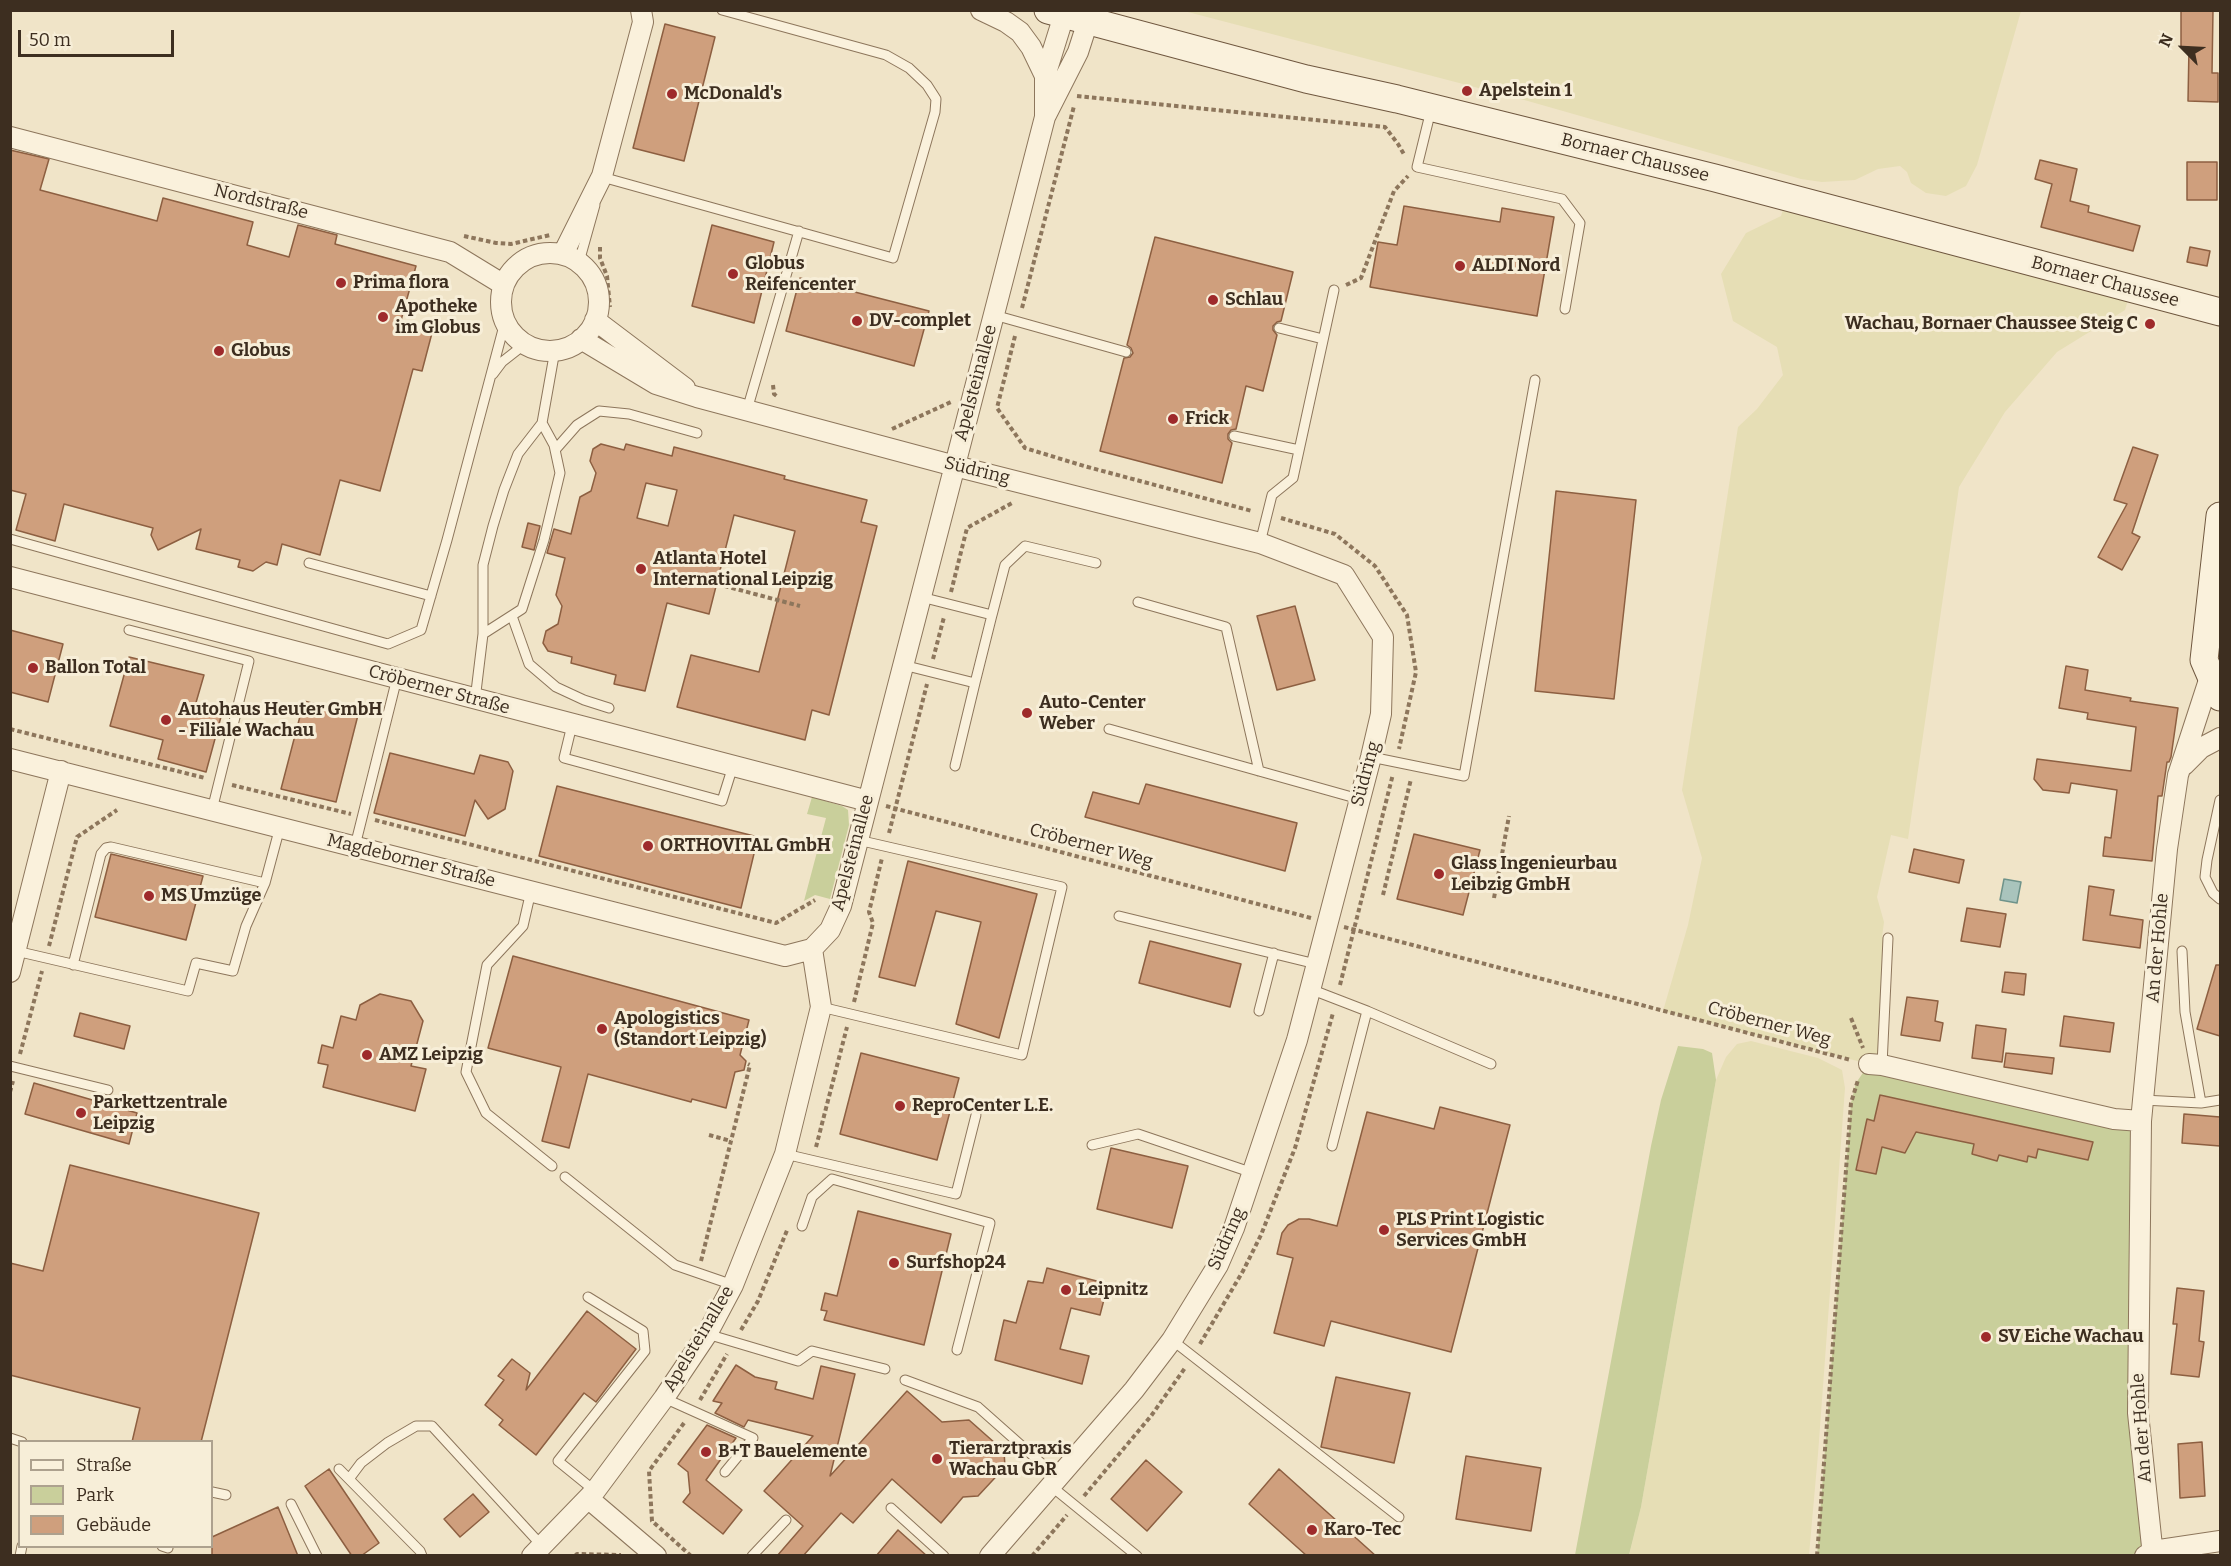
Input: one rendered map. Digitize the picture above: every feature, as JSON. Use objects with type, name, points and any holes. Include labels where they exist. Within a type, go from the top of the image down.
[{"type":"main road","name":"Bornaer Chaussee","points":[[1067,16],[1306,79],[1715,178],[2220,312]]},
{"type":"main road","points":[[2215,687],[2204,660],[2220,516]]},
{"type":"street","points":[[571,258],[602,176],[643,22],[641,10]]},
{"type":"street","name":"Apelsteinallee","points":[[981,10],[1006,22],[1020,32],[1031,47],[1044,76],[1046,117]]},
{"type":"street","name":"Apelsteinallee","points":[[1044,76],[1067,16]]},
{"type":"street","name":"Apelsteinallee","points":[[537,1551],[592,1495],[664,1398],[707,1334],[733,1285],[785,1154],[822,1007],[812,949],[830,930],[841,906],[1046,117],[1078,51],[1067,16]]},
{"type":"street","name":"Nordstraße","points":[[10,137],[452,243],[504,285]]},
{"type":"street","points":[[551,253],[571,258],[588,271],[596,289],[598,308],[602,314],[581,339],[569,346],[555,350],[535,348],[525,344],[517,338],[505,322],[502,303],[504,285],[512,271],[530,257],[551,253]]},
{"type":"street","name":"Südring","points":[[602,314],[697,397]]},
{"type":"street","name":"Südring","points":[[581,339],[656,384],[697,397],[955,466],[1260,543],[1344,574],[1383,638],[1381,714],[1371,757],[1297,1040],[1234,1228],[1218,1265],[1172,1340],[1134,1390],[990,1556]]},
{"type":"street","name":"Cröberner Straße","points":[[10,577],[868,801]]},
{"type":"street","name":"An der Hohle","points":[[2150,1554],[2138,1413],[2141,1121],[2167,849],[2178,776],[2215,687]]},
{"type":"street","points":[[2178,776],[2195,753],[2220,738]]},
{"type":"street","name":"Magdeborner Straße","points":[[10,759],[785,956],[812,949]]},
{"type":"street","points":[[10,972],[61,771]]},
{"type":"street","points":[[1875,1065],[2114,1119],[2141,1121]]},
{"type":"street","points":[[592,1495],[656,1556]]},
{"type":"street","points":[[2150,1554],[2220,1540]]},
{"type":"lane","points":[[602,176],[893,258],[935,112],[936,99],[927,85],[909,68],[886,55],[722,10]]},
{"type":"lane","points":[[1431,108],[1417,167],[1562,199],[1580,223],[1566,309]]},
{"type":"lane","points":[[747,410],[799,231]]},
{"type":"lane","points":[[1260,543],[1272,495],[1293,478],[1334,290]]},
{"type":"lane","points":[[994,315],[1126,352]]},
{"type":"lane","points":[[10,539],[388,644],[420,630],[505,322]]},
{"type":"lane","points":[[1279,328],[1323,339]]},
{"type":"lane","points":[[490,378],[502,362],[525,344]]},
{"type":"lane","points":[[475,700],[483,634],[483,566],[504,490],[518,454],[542,423],[555,350]]},
{"type":"lane","points":[[1371,757],[1464,776],[1535,380]]},
{"type":"lane","points":[[555,450],[576,425],[599,411],[629,414],[697,433]]},
{"type":"lane","points":[[483,634],[522,609],[544,540],[560,473],[555,450],[542,423]]},
{"type":"lane","points":[[1234,436],[1299,450]]},
{"type":"lane","points":[[955,766],[1005,565],[1025,546],[1096,563]]},
{"type":"lane","points":[[309,563],[431,596]]},
{"type":"lane","points":[[921,597],[992,615]]},
{"type":"lane","points":[[1138,602],[1226,627],[1259,771]]},
{"type":"lane","points":[[512,615],[529,664],[556,687],[609,708]]},
{"type":"lane","points":[[129,630],[249,661],[212,810]]},
{"type":"lane","points":[[903,665],[975,683]]},
{"type":"lane","points":[[355,846],[397,678]]},
{"type":"lane","points":[[572,725],[564,758],[722,801],[732,766]]},
{"type":"lane","points":[[1109,729],[1359,799]]},
{"type":"lane","points":[[2220,800],[2205,878],[2213,893],[2220,899]]},
{"type":"lane","points":[[16,951],[188,991],[196,963],[233,971],[246,926],[265,883],[280,827]]},
{"type":"lane","points":[[822,1007],[1022,1055],[1062,887],[858,840]]},
{"type":"lane","points":[[73,965],[101,854],[106,848],[111,847],[265,883]]},
{"type":"lane","points":[[531,891],[523,926],[487,965],[466,1072],[486,1113],[552,1166]]},
{"type":"lane","points":[[1119,916],[1316,963]]},
{"type":"lane","points":[[1875,1065],[1888,938]]},
{"type":"lane","points":[[2182,951],[2185,1012],[2201,1103]]},
{"type":"lane","points":[[1259,1011],[1274,953]]},
{"type":"lane","points":[[1310,989],[1491,1064]]},
{"type":"lane","points":[[1332,1146],[1367,1011]]},
{"type":"lane","points":[[10,1066],[108,1090]]},
{"type":"lane","points":[[2143,1100],[2201,1103],[2220,1100]]},
{"type":"lane","points":[[785,1154],[956,1194],[976,1115]]},
{"type":"lane","points":[[1092,1145],[1138,1134],[1254,1173]]},
{"type":"lane","points":[[565,1177],[675,1265],[733,1285]]},
{"type":"lane","points":[[802,1226],[812,1197],[832,1179],[990,1223],[957,1350]]},
{"type":"lane","points":[[588,1298],[643,1331],[645,1350],[558,1461],[592,1495]]},
{"type":"lane","points":[[707,1334],[798,1361],[812,1351],[885,1369]]},
{"type":"lane","points":[[1172,1340],[1399,1517]]},
{"type":"lane","points":[[905,1380],[978,1407],[1054,1482],[1137,1556]]},
{"type":"lane","points":[[664,1398],[753,1438],[725,1472]]},
{"type":"lane","points":[[349,1479],[361,1463],[387,1443],[416,1426],[432,1426],[537,1551]]},
{"type":"lane","points":[[339,1469],[420,1551],[422,1556]]},
{"type":"lane","points":[[213,1492],[226,1495]]},
{"type":"lane","points":[[291,1504],[317,1556]]},
{"type":"lane","points":[[891,1508],[944,1556]]},
{"type":"lane","points":[[752,1556],[786,1520]]},
{"type":"path","points":[[1252,511],[1083,466],[1025,448],[997,408],[1077,95],[1385,127],[1406,158],[1417,167],[1394,191],[1360,278],[1334,290]]},
{"type":"path","points":[[452,243],[511,244],[538,239],[554,233]]},
{"type":"path","points":[[600,240],[600,258],[607,276],[602,314]]},
{"type":"path","points":[[773,385],[773,390],[778,397],[789,400]]},
{"type":"path","points":[[881,426],[893,429],[957,400]]},
{"type":"path","points":[[717,584],[800,606]]},
{"type":"path","points":[[10,729],[777,922],[814,900]]},
{"type":"path","points":[[1383,895],[1414,766]]},
{"type":"path","name":"Cröberner Weg","points":[[868,801],[1308,917]]},
{"type":"path","points":[[1494,898],[1509,816]]},
{"type":"path","name":"Cröberner Weg","points":[[1354,930],[1875,1065]]},
{"type":"path","points":[[1817,1556],[1851,1103],[1856,1083],[1875,1065],[1851,1018]]},
{"type":"path","points":[[698,1273],[750,1065],[748,1064]]},
{"type":"path","points":[[709,1135],[731,1141]]},
{"type":"path","points":[[575,1556],[577,1554],[621,1555]]},
{"type":"shaded area","points":[[1184,11],[2021,11],[1977,165],[1966,186],[1946,196],[1926,193],[1911,183],[1907,172],[1900,166],[1878,169],[1855,180],[1822,182],[1801,179],[1528,101]]},
{"type":"shaded area","points":[[1787,197],[2131,290],[2125,310],[2057,352],[2005,412],[1959,487],[1908,839],[1891,835],[1877,897],[1884,922],[1882,937],[1888,938],[1882,1065],[1869,1064],[1663,1011],[1688,925],[1702,858],[1682,790],[1738,427],[1757,409],[1783,375],[1777,347],[1733,321],[1721,274],[1746,233],[1781,216]]},
{"type":"shaded area","points":[[1751,1041],[1818,1058],[1842,1070],[1845,1088],[1809,1555],[1629,1556],[1641,1507],[1716,1080],[1726,1057],[1737,1044]]},
{"type":"green space","points":[[812,797],[848,810],[849,825],[830,899],[815,895],[804,901],[826,818],[807,814]]},
{"type":"green space","points":[[1678,1046],[1703,1049],[1712,1053],[1716,1080],[1641,1507],[1629,1555],[1575,1555],[1651,1146],[1661,1100]]},
{"type":"green space","name":"SV Eiche Wachau","points":[[1869,1064],[2141,1121],[2145,1556],[1817,1556],[1851,1103],[1856,1083]]},
{"type":"water","points":[[2004,879],[2021,882],[2017,903],[2000,900]]},
{"type":"building","points":[[2181,10],[2213,10],[2212,73],[2218,73],[2218,102],[2188,101],[2189,47],[2181,47]]},
{"type":"building","points":[[665,24],[715,37],[684,161],[633,148]]},
{"type":"building","name":"Globus","points":[[10,150],[49,159],[40,190],[157,221],[163,198],[253,222],[247,245],[289,257],[298,225],[337,235],[335,244],[416,266],[400,324],[432,333],[422,371],[413,369],[380,491],[340,480],[320,555],[282,544],[277,565],[266,562],[253,571],[238,567],[240,560],[196,549],[201,529],[158,550],[151,535],[153,528],[64,504],[55,541],[16,530],[26,494],[10,490]]},
{"type":"building","points":[[2040,160],[2077,169],[2070,201],[2089,206],[2088,212],[2140,226],[2133,251],[2041,227],[2052,184],[2035,179]]},
{"type":"building","points":[[2187,162],[2217,162],[2217,200],[2187,200]]},
{"type":"building","name":"ALDI Nord","points":[[1404,206],[1500,222],[1502,208],[1554,217],[1537,316],[1370,287],[1378,242],[1397,245]]},
{"type":"building","name":"Globus Reifencenter","points":[[712,225],[774,242],[754,323],[692,306]]},
{"type":"building","points":[[1155,237],[1293,272],[1281,321],[1273,326],[1277,335],[1263,391],[1246,386],[1236,429],[1231,430],[1228,434],[1228,439],[1232,443],[1222,483],[1100,451],[1124,358],[1130,357],[1133,353],[1127,345]]},
{"type":"building","points":[[2190,247],[2210,251],[2207,266],[2187,262]]},
{"type":"building","name":"DV-complet","points":[[800,278],[929,311],[914,366],[786,331]]},
{"type":"building","points":[[601,444],[624,450],[626,444],[672,456],[674,447],[867,500],[861,522],[877,526],[829,715],[812,710],[805,740],[677,707],[691,655],[759,672],[795,531],[734,515],[709,614],[667,603],[645,691],[614,684],[616,675],[571,663],[572,657],[548,651],[543,643],[546,631],[558,624],[562,606],[556,595],[565,558],[547,553],[554,529],[571,534],[580,497],[591,491],[596,473],[590,461],[593,449]],"holes":[[[646,483],[677,490],[668,526],[637,518]]]},
{"type":"building","points":[[2133,447],[2158,455],[2132,533],[2140,537],[2122,570],[2098,557],[2127,504],[2114,500]]},
{"type":"building","points":[[1556,491],[1636,500],[1614,699],[1535,691]]},
{"type":"building","points":[[528,523],[540,526],[534,550],[522,547]]},
{"type":"building","points":[[1295,606],[1315,680],[1277,690],[1257,616]]},
{"type":"building","name":"Ballon Total","points":[[10,630],[63,644],[48,702],[10,692]]},
{"type":"building","name":"Autohaus Heuter GmbH - Filiale Wachau","points":[[129,657],[204,675],[195,706],[222,713],[206,772],[158,759],[163,740],[110,726]]},
{"type":"building","points":[[2066,666],[2088,670],[2085,690],[2131,698],[2130,701],[2178,708],[2171,757],[2167,762],[2162,796],[2158,796],[2152,861],[2103,856],[2105,837],[2111,838],[2117,790],[2071,783],[2069,793],[2043,790],[2034,779],[2037,759],[2131,771],[2136,727],[2087,719],[2088,713],[2059,708]]},
{"type":"building","points":[[304,701],[358,715],[336,802],[281,789]]},
{"type":"building","points":[[390,753],[474,774],[480,755],[508,762],[513,771],[505,809],[488,819],[475,800],[465,836],[374,813]]},
{"type":"building","points":[[1146,784],[1297,823],[1285,871],[1085,817],[1093,792],[1139,804]]},
{"type":"building","name":"ORTHOVITAL GmbH","points":[[557,786],[758,837],[741,908],[539,856]]},
{"type":"building","name":"Glass Ingenieurbau Leibzig GmbH","points":[[1414,834],[1480,850],[1463,915],[1397,899]]},
{"type":"building","points":[[1914,849],[1964,860],[1959,883],[1909,872]]},
{"type":"building","name":"MS Umzüge","points":[[111,854],[203,876],[186,940],[95,917]]},
{"type":"building","points":[[908,861],[1037,894],[999,1038],[956,1024],[981,922],[936,911],[915,986],[879,977]]},
{"type":"building","points":[[2089,886],[2114,890],[2110,915],[2143,920],[2140,948],[2083,940]]},
{"type":"building","points":[[1967,908],[2006,914],[2000,947],[1961,941]]},
{"type":"building","points":[[1150,941],[1241,964],[1230,1007],[1139,983]]},
{"type":"building","name":"Apologistics (Standort Leipzig)","points":[[513,956],[749,1020],[740,1055],[746,1061],[744,1070],[735,1072],[726,1108],[692,1099],[691,1102],[588,1074],[569,1148],[542,1141],[561,1067],[488,1048]]},
{"type":"building","points":[[2216,965],[2220,965],[2220,1036],[2197,1029]]},
{"type":"building","points":[[2005,972],[2026,974],[2024,995],[2002,992]]},
{"type":"building","name":"AMZ Leipzig","points":[[380,994],[411,1001],[423,1021],[411,1066],[426,1069],[415,1111],[323,1087],[328,1065],[318,1063],[322,1045],[333,1048],[341,1016],[356,1020],[360,1005]]},
{"type":"building","points":[[1907,997],[1938,1001],[1935,1021],[1943,1023],[1940,1041],[1901,1035]]},
{"type":"building","points":[[80,1013],[130,1026],[124,1049],[74,1036]]},
{"type":"building","points":[[2064,1016],[2114,1023],[2110,1052],[2060,1046]]},
{"type":"building","points":[[1976,1025],[2006,1029],[2002,1062],[1972,1058]]},
{"type":"building","name":"ReproCenter L.E.","points":[[861,1053],[959,1078],[937,1160],[840,1134]]},
{"type":"building","points":[[2006,1053],[2054,1058],[2052,1074],[2004,1067]]},
{"type":"building","name":"Parkettzentrale Leipzig","points":[[34,1083],[137,1113],[129,1144],[25,1114]]},
{"type":"building","points":[[1880,1095],[2093,1142],[2088,1160],[2038,1149],[2036,1158],[2028,1156],[2027,1162],[1999,1155],[1997,1161],[1972,1154],[1974,1144],[1916,1132],[1905,1153],[1882,1147],[1876,1174],[1856,1170],[1867,1119],[1874,1121]]},
{"type":"building","name":"PLS Print Logistic Services GmbH","points":[[1440,1107],[1510,1125],[1451,1352],[1331,1321],[1324,1346],[1274,1333],[1293,1258],[1277,1254],[1282,1233],[1288,1225],[1299,1219],[1309,1219],[1337,1226],[1367,1112],[1434,1129]]},
{"type":"building","points":[[2184,1114],[2220,1117],[2220,1146],[2182,1143]]},
{"type":"building","points":[[1111,1148],[1188,1166],[1172,1228],[1097,1209]]},
{"type":"building","points":[[70,1165],[259,1213],[202,1440],[132,1440],[140,1408],[10,1375],[10,1263],[43,1271]]},
{"type":"building","name":"Surfshop24","points":[[858,1211],[951,1234],[924,1345],[824,1320],[827,1311],[821,1310],[825,1293],[837,1296]]},
{"type":"building","points":[[1047,1268],[1108,1284],[1100,1315],[1071,1308],[1060,1349],[1089,1356],[1082,1384],[995,1360],[1004,1320],[1016,1323],[1028,1281],[1043,1283]]},
{"type":"building","points":[[2177,1288],[2204,1291],[2199,1341],[2204,1342],[2199,1377],[2171,1374],[2177,1324],[2173,1324]]},
{"type":"building","points":[[587,1311],[636,1349],[596,1402],[584,1393],[536,1455],[499,1425],[503,1420],[485,1405],[504,1380],[498,1376],[512,1359],[530,1373],[526,1390]]},
{"type":"building","points":[[736,1365],[755,1377],[777,1382],[775,1389],[813,1399],[821,1366],[855,1374],[830,1476],[907,1391],[942,1422],[969,1420],[1004,1451],[1005,1467],[978,1496],[963,1497],[941,1523],[892,1479],[853,1523],[841,1513],[803,1556],[777,1556],[803,1526],[764,1491],[813,1436],[748,1420],[744,1427],[715,1413],[722,1403],[713,1401]]},
{"type":"building","points":[[1336,1377],[1410,1393],[1394,1463],[1321,1447]]},
{"type":"building","points":[[707,1425],[736,1438],[706,1480],[742,1510],[723,1534],[683,1502],[690,1493],[688,1472],[678,1464]]},
{"type":"building","points":[[2202,1442],[2205,1496],[2180,1498],[2178,1444]]},
{"type":"building","points":[[1466,1456],[1541,1468],[1531,1531],[1456,1519]]},
{"type":"building","points":[[1146,1460],[1182,1492],[1147,1531],[1111,1499]]},
{"type":"building","points":[[329,1469],[379,1543],[361,1556],[352,1556],[305,1486]]},
{"type":"building","name":"Karo-Tec","points":[[1279,1469],[1376,1556],[1307,1556],[1249,1504]]},
{"type":"building","points":[[473,1494],[489,1512],[460,1537],[444,1519]]},
{"type":"building","points":[[278,1507],[298,1556],[212,1556],[213,1537]]},
{"type":"building","points":[[898,1530],[927,1556],[876,1556]]},
{"type":"place","name":"Apelstein 1","points":[[1467,91]]},
{"type":"place","name":"McDonald's","points":[[672,94]]},
{"type":"place","name":"ALDI Nord","points":[[1460,266]]},
{"type":"place","name":"Globus Reifencenter","points":[[733,274]]},
{"type":"place","name":"Prima flora","points":[[341,283]]},
{"type":"place","name":"Schlau","points":[[1213,300]]},
{"type":"place","name":"Apotheke im Globus","points":[[383,317]]},
{"type":"place","name":"DV-complet","points":[[857,321]]},
{"type":"place","name":"Wachau, Bornaer Chaussee Steig C","points":[[2150,324]]},
{"type":"place","name":"Globus","points":[[219,351]]},
{"type":"place","name":"Frick","points":[[1173,419]]},
{"type":"place","name":"Atlanta Hotel International Leipzig","points":[[641,569]]},
{"type":"place","name":"Ballon Total","points":[[33,668]]},
{"type":"place","name":"Auto-Center Weber","points":[[1027,713]]},
{"type":"place","name":"Autohaus Heuter GmbH - Filiale Wachau","points":[[166,720]]},
{"type":"place","name":"ORTHOVITAL GmbH","points":[[648,846]]},
{"type":"place","name":"Glass Ingenieurbau Leibzig GmbH","points":[[1439,874]]},
{"type":"place","name":"MS Umzüge","points":[[149,896]]},
{"type":"place","name":"Apologistics (Standort Leipzig)","points":[[602,1029]]},
{"type":"place","name":"AMZ Leipzig","points":[[367,1055]]},
{"type":"place","name":"ReproCenter L.E.","points":[[900,1106]]},
{"type":"place","name":"Parkettzentrale Leipzig","points":[[81,1113]]},
{"type":"place","name":"PLS Print Logistic Services GmbH","points":[[1384,1230]]},
{"type":"place","name":"Surfshop24","points":[[894,1263]]},
{"type":"place","name":"Leipnitz","points":[[1066,1290]]},
{"type":"place","name":"SV Eiche Wachau","points":[[1986,1337]]},
{"type":"place","name":"B+T Bauelemente","points":[[706,1452]]},
{"type":"place","name":"Tierarztpraxis Wachau GbR","points":[[937,1459]]},
{"type":"place","name":"Karo-Tec","points":[[1312,1530]]}]
